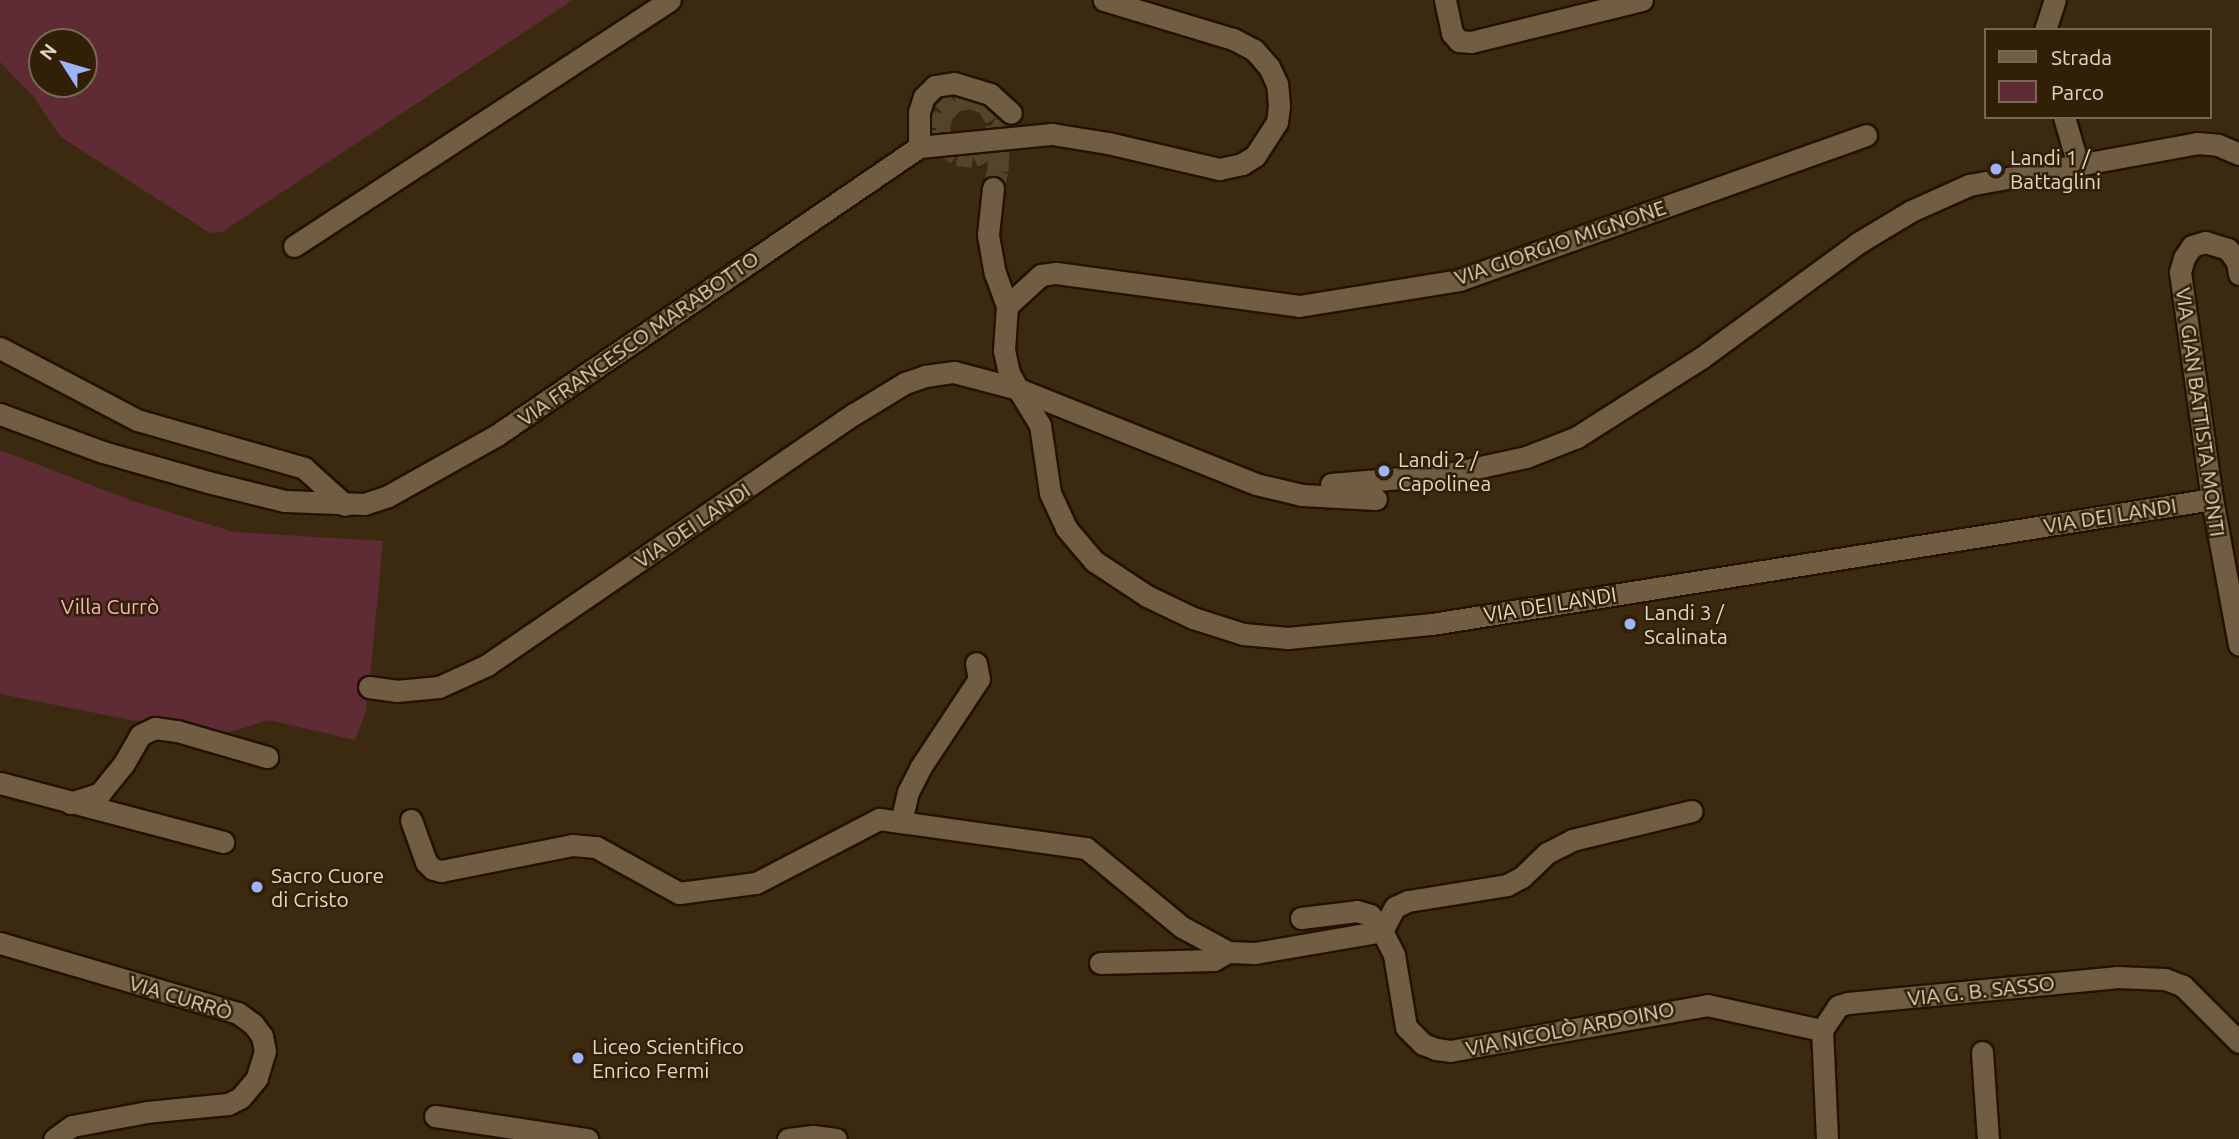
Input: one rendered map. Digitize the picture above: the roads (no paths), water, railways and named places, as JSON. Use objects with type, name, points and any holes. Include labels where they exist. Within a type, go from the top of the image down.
[{"type":"street","points":[[294,246],[670,0]]},
{"type":"street","name":"VIA FRANCESCO MARABOTTO","points":[[0,414],[103,452],[208,482],[285,501],[364,504],[388,496],[497,435],[919,147],[1052,134],[1108,143],[1219,169],[1242,164],[1255,156],[1277,122],[1279,106],[1277,84],[1269,67],[1254,50],[1233,39],[1104,0]]},
{"type":"street","points":[[1445,0],[1452,33],[1460,41],[1471,42],[1642,0]]},
{"type":"street","points":[[2046,28],[2055,0]]},
{"type":"street","points":[[919,147],[919,112],[925,97],[943,83],[990,94],[1011,113]]},
{"type":"street","points":[[2065,119],[2078,164]]},
{"type":"street","name":"VIA GIORGIO MIGNONE","points":[[1007,306],[1041,275],[1056,273],[1299,306],[1459,280],[1866,135]]},
{"type":"street","name":"VIA DEI LANDI","points":[[1192,458],[1290,482],[1349,485],[1448,474],[1526,457],[1577,437],[1641,399],[1858,243],[1911,211],[1969,185],[2197,143],[2218,145],[2239,154]]},
{"type":"street","points":[[993,188],[988,234],[995,273],[1007,306]]},
{"type":"street","name":"VIA GIAN BATTISTA MONTI","points":[[2239,274],[2237,262],[2228,249],[2205,242],[2192,246],[2184,258],[2180,272],[2212,499],[2239,645]]},
{"type":"street","name":"VIA DEI LANDI","points":[[1007,306],[1004,349],[1009,373],[1040,425],[1050,493],[1066,527],[1094,561],[1147,596],[1193,618],[1243,634],[1288,638],[1432,624],[2212,499]]},
{"type":"street","points":[[0,348],[137,420],[304,468],[345,505]]},
{"type":"street","name":"VIA DEI LANDI","points":[[369,687],[396,691],[439,687],[487,665],[854,414],[905,383],[925,376],[954,372],[1017,389],[1256,484],[1302,495],[1376,499]]},
{"type":"street","points":[[901,822],[908,792],[920,768],[979,678],[976,663]]},
{"type":"street","points":[[70,803],[100,793],[123,765],[140,735],[155,728],[177,731],[267,757]]},
{"type":"street","points":[[0,783],[223,842]]},
{"type":"street","points":[[1382,931],[1395,907],[1408,901],[1507,885],[1522,877],[1547,853],[1572,840],[1692,811]]},
{"type":"street","points":[[411,820],[426,862],[432,869],[442,871],[572,845],[596,847],[678,893],[756,883],[879,819],[1086,848],[1182,927],[1228,952],[1255,953],[1382,931]]},
{"type":"street","points":[[1301,918],[1357,911],[1370,915],[1382,931]]},
{"type":"street","name":"VIA NICOLÒ ARDOINO","points":[[1382,931],[1394,955],[1402,1014],[1412,1036],[1423,1044],[1450,1051],[1707,1005],[1822,1030]]},
{"type":"street","name":"VIA CURRÒ","points":[[0,943],[238,1013],[253,1024],[262,1037],[265,1051],[257,1078],[240,1098],[228,1104],[147,1112],[72,1126],[54,1139]]},
{"type":"street","points":[[1100,963],[1214,960],[1228,952]]},
{"type":"street","name":"VIA G. B. SASSO","points":[[1822,1030],[1838,1006],[1848,1003],[2116,977],[2165,979],[2183,986],[2239,1042]]},
{"type":"street","points":[[1822,1030],[1827,1139]]},
{"type":"street","points":[[1982,1052],[1988,1139]]},
{"type":"street","points":[[435,1116],[587,1139]]},
{"type":"street","points":[[788,1139],[813,1136],[836,1139]]},
{"type":"tunnel","points":[[993,188],[998,171],[999,145],[995,118],[987,104],[971,98],[955,101],[943,113],[939,128],[944,144],[957,155],[973,157],[988,149],[997,136],[1011,113]]},
{"type":"place","name":"Landi 1 / Battaglini","points":[[1996,169]]},
{"type":"place","name":"Landi 2 / Capolinea","points":[[1384,471]]},
{"type":"place","name":"Landi 3 / Scalinata","points":[[1630,624]]},
{"type":"place","name":"Sacro Cuore di Cristo","points":[[257,887]]},
{"type":"place","name":"Liceo Scientifico Enrico Fermi","points":[[578,1058]]},
{"type":"park label","name":"Villa Currò","points":[[110,606]]}]
